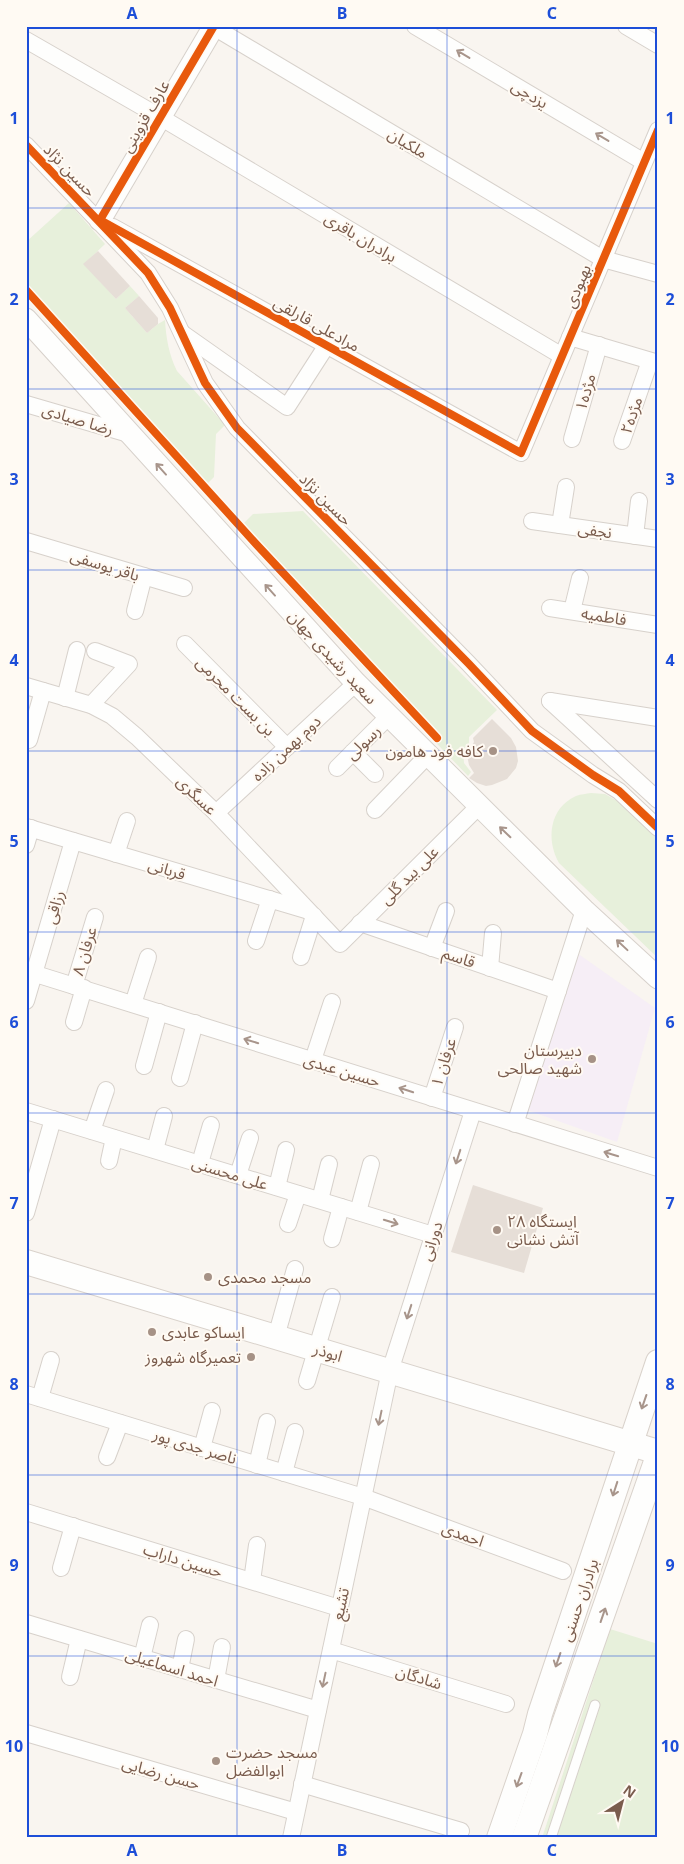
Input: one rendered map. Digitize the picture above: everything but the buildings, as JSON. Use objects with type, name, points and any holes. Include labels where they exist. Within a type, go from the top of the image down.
[{"type":"main road","name":"ابوذر","points":[[26,1262],[630,1443],[658,1454]]},
{"type":"main road","name":"برادران حسنی","points":[[498,1838],[535,1734],[540,1714],[658,1362]]},
{"type":"main road","name":"برادران حسنی","points":[[524,1838],[652,1491],[658,1454]]},
{"type":"street","name":"یزدچی","points":[[415,26],[644,162]]},
{"type":"street","points":[[626,26],[658,45]]},
{"type":"street","name":"عارف قزوینی","points":[[100,220],[213,27]]},
{"type":"street","name":"ملکیان","points":[[213,27],[603,259],[658,274]]},
{"type":"street","name":"برادران باقری","points":[[26,40],[160,117],[562,356]]},
{"type":"street","name":"بهبودی","points":[[521,453],[644,162],[654,147],[658,130]]},
{"type":"street","name":"حسین نژاد","points":[[26,145],[100,220],[148,273],[170,308],[205,383],[237,428],[468,663],[532,731],[593,775],[619,791],[658,828]]},
{"type":"street","name":"مرادعلی قارلقی","points":[[100,220],[521,453]]},
{"type":"street","name":"سعید رشیدی جهان","points":[[26,319],[356,683],[584,910],[658,978]]},
{"type":"street","points":[[181,332],[287,407],[327,345]]},
{"type":"street","points":[[570,337],[654,362]]},
{"type":"street","name":"مژده۱","points":[[572,439],[598,345]]},
{"type":"street","name":"مژده۲","points":[[622,441],[654,362]]},
{"type":"street","name":"رضا صیادی","points":[[26,404],[129,434]]},
{"type":"street","points":[[560,525],[566,487]]},
{"type":"street","points":[[635,536],[639,501]]},
{"type":"street","name":"نجفی","points":[[532,521],[658,539]]},
{"type":"street","name":"باقر یوسفی","points":[[26,541],[184,588]]},
{"type":"street","points":[[135,611],[144,576]]},
{"type":"street","points":[[572,611],[580,578]]},
{"type":"street","name":"فاطمیه","points":[[550,608],[658,625]]},
{"type":"street","name":"بن بست محرمی","points":[[185,644],[287,747]]},
{"type":"street","points":[[65,698],[77,650]]},
{"type":"street","points":[[91,706],[129,664],[96,651]]},
{"type":"street","name":"دوم بهمن زاده","points":[[216,814],[356,683]]},
{"type":"street","name":"عسگری","points":[[26,686],[91,706],[112,716],[137,737],[216,814],[340,944]]},
{"type":"street","points":[[29,740],[43,691]]},
{"type":"street","points":[[658,718],[550,701],[658,800]]},
{"type":"street","name":"رسولی","points":[[337,768],[389,716]]},
{"type":"street","points":[[352,752],[375,774]]},
{"type":"street","points":[[375,810],[428,755]]},
{"type":"street","name":"علی بید گلی","points":[[340,944],[479,806]]},
{"type":"street","points":[[116,854],[127,821]]},
{"type":"street","points":[[26,845],[28,828]]},
{"type":"street","name":"قربانی","points":[[28,828],[270,899],[311,913]]},
{"type":"street","name":"رزاقی","points":[[26,1001],[30,972],[73,841]]},
{"type":"street","points":[[256,941],[270,899]]},
{"type":"street","points":[[515,1124],[584,910]]},
{"type":"street","points":[[432,948],[446,911]]},
{"type":"street","points":[[301,957],[311,913]]},
{"type":"street","name":"عرفان ۸","points":[[74,1022],[79,987],[95,917]]},
{"type":"street","name":"قاسم","points":[[360,923],[558,991]]},
{"type":"street","points":[[490,968],[493,933]]},
{"type":"street","points":[[133,1004],[148,957]]},
{"type":"street","name":"حسین عبدی","points":[[30,972],[658,1168]]},
{"type":"street","points":[[313,1060],[332,1002]]},
{"type":"street","points":[[144,1066],[159,1012]]},
{"type":"street","points":[[180,1078],[195,1024]]},
{"type":"street","name":"عرفان ۱","points":[[432,1098],[455,1027]]},
{"type":"street","points":[[92,1131],[106,1090]]},
{"type":"street","name":"علی محسنی","points":[[26,1111],[433,1235]]},
{"type":"street","name":"دورانی","points":[[390,1371],[473,1111]]},
{"type":"street","points":[[155,1150],[164,1116]]},
{"type":"street","points":[[26,1213],[52,1119]]},
{"type":"street","points":[[200,1164],[211,1125]]},
{"type":"street","points":[[109,1161],[114,1138]]},
{"type":"street","points":[[238,1175],[250,1138]]},
{"type":"street","points":[[277,1187],[286,1150]]},
{"type":"street","points":[[320,1200],[329,1164]]},
{"type":"street","points":[[358,1212],[371,1164]]},
{"type":"street","points":[[288,1224],[298,1194]]},
{"type":"street","points":[[332,1239],[342,1207]]},
{"type":"street","points":[[276,1337],[295,1269]]},
{"type":"street","points":[[307,1380],[332,1297]]},
{"type":"street","points":[[33,1396],[51,1360]]},
{"type":"street","name":"تشیع","points":[[291,1838],[390,1371]]},
{"type":"street","name":"ناصر جدی پور","points":[[33,1396],[363,1497]]},
{"type":"street","points":[[202,1448],[212,1411]]},
{"type":"street","points":[[257,1465],[267,1422]]},
{"type":"street","points":[[107,1457],[120,1423]]},
{"type":"street","points":[[284,1473],[295,1432]]},
{"type":"street","name":"احمدی","points":[[363,1497],[563,1571]]},
{"type":"street","name":"حسین داراب","points":[[26,1512],[339,1608]]},
{"type":"street","points":[[61,1568],[73,1526]]},
{"type":"street","points":[[252,1581],[257,1545]]},
{"type":"street","name":"احمد اسماعیلی","points":[[26,1623],[318,1710]]},
{"type":"street","points":[[142,1658],[150,1625]]},
{"type":"street","points":[[70,1677],[79,1639]]},
{"type":"street","points":[[180,1669],[186,1639]]},
{"type":"street","points":[[216,1680],[222,1647]]},
{"type":"street","name":"شادگان","points":[[331,1650],[506,1704]]},
{"type":"street","name":"حسن رضایی","points":[[26,1733],[296,1812]]},
{"type":"street","points":[[302,1784],[461,1831]]},
{"type":"lane","points":[[551,1838],[595,1705]]},
{"type":"shaded area","name":"دبیرستان شهید صالحی","points":[[577,953],[655,1008],[617,1142],[527,1110]]},
{"type":"green space","points":[[69,203],[105,244],[84,264],[116,299],[130,286],[139,296],[125,308],[147,333],[165,320],[168,346],[177,371],[225,425],[216,434],[214,477],[201,490],[26,298],[26,242]]},
{"type":"green space","points":[[303,511],[497,710],[469,737],[469,743],[463,750],[464,763],[471,772],[468,776],[362,666],[237,530],[253,514]]},
{"type":"green space","points":[[582,794],[605,794],[619,802],[658,839],[658,958],[559,863],[555,854],[552,845],[552,825],[555,816],[567,801]]},
{"type":"green space","points":[[610,1629],[658,1644],[658,1838],[542,1838]]},
{"type":"cycle path","points":[[214,26],[100,220],[521,453],[658,130]]},
{"type":"cycle path","points":[[26,145],[148,273],[170,308],[205,383],[237,428],[468,663],[532,731],[593,775],[619,791],[658,828]]},
{"type":"cycle path","points":[[26,290],[257,545],[437,738]]},
{"type":"place","name":"کافه فود هامون","points":[[493,751]]},
{"type":"place","name":"دبیرستان شهید صالحی","points":[[592,1059]]},
{"type":"place","name":"ایستگاه ۲۸ آتش نشانی","points":[[497,1230]]},
{"type":"place","name":"مسجد محمدی","points":[[208,1277]]},
{"type":"place","name":"ایساکو عابدی","points":[[152,1332]]},
{"type":"place","name":"تعمیرگاه شهروز","points":[[251,1357]]},
{"type":"place","name":"مسجد حضرت ابوالفضل","points":[[216,1761]]}]
